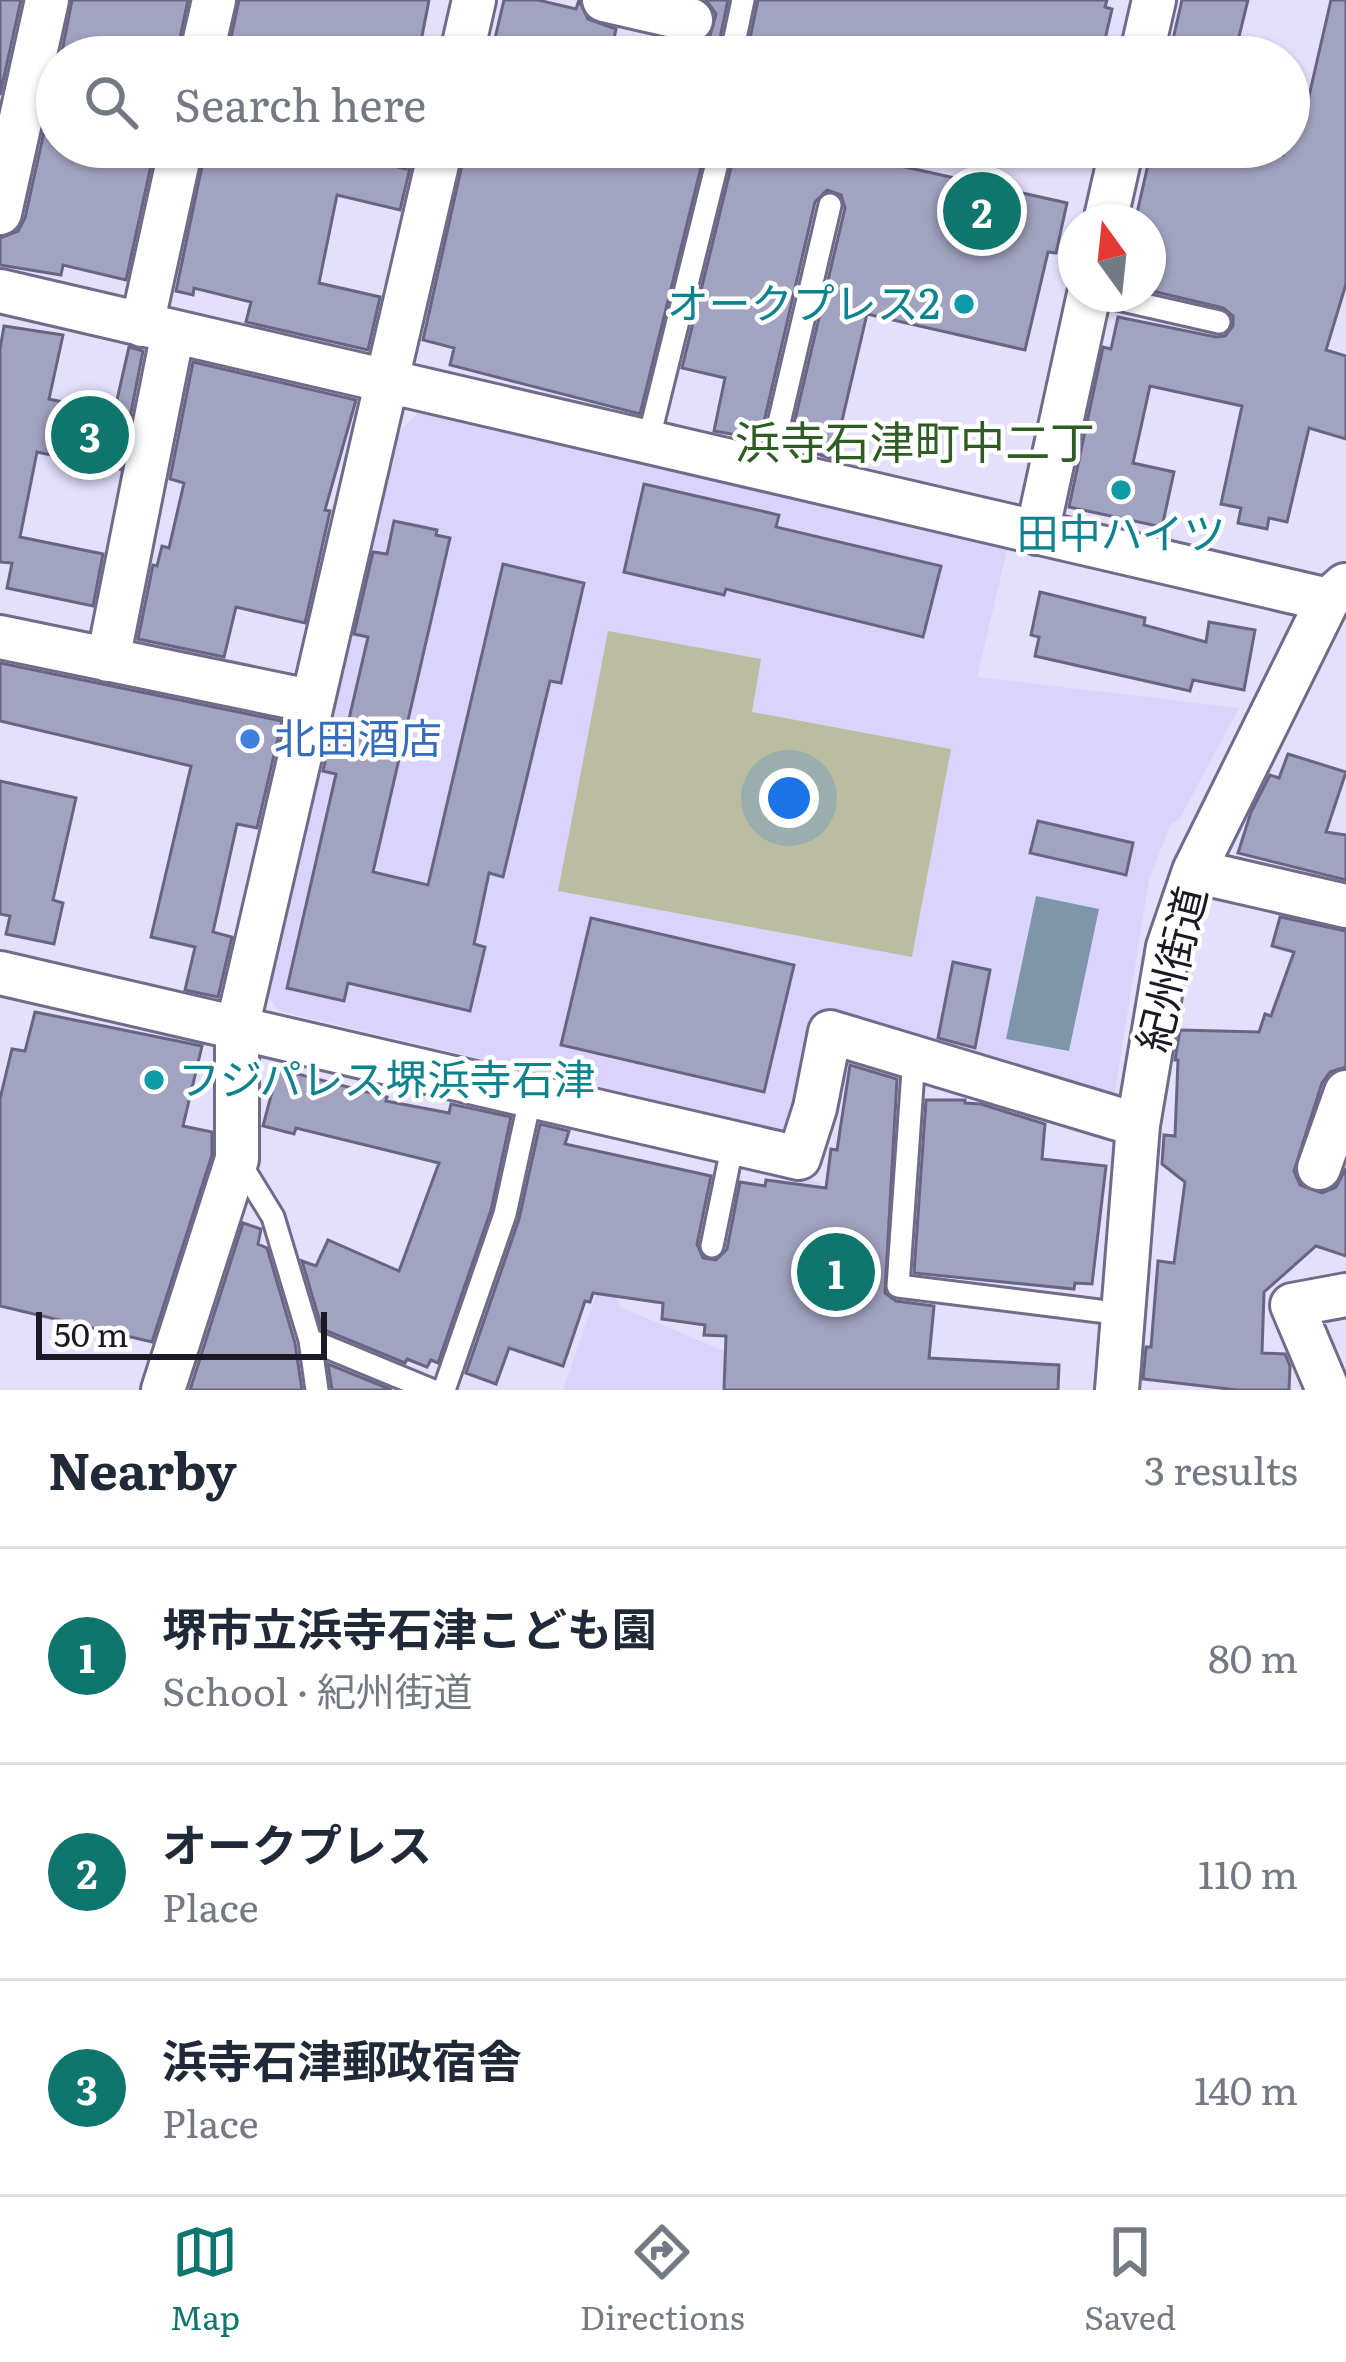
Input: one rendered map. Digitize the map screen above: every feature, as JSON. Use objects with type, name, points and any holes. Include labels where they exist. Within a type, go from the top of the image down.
[{"type":"street","points":[[39,36],[47,0]]},
{"type":"street","points":[[206,36],[214,0]]},
{"type":"street","points":[[466,36],[474,0]]},
{"type":"street","points":[[604,0],[691,20]]},
{"type":"street","points":[[1146,36],[1154,0]]},
{"type":"street","points":[[0,213],[36,50]]},
{"type":"street","points":[[108,660],[178,168]]},
{"type":"street","points":[[163,1390],[237,1159],[237,1028],[435,168]]},
{"type":"street","points":[[1109,204],[1117,168]]},
{"type":"street","points":[[0,290],[1037,533],[1337,592]]},
{"type":"street","points":[[1037,533],[1089,312]]},
{"type":"street","name":"紀州街道","points":[[1117,1390],[1138,1125],[1168,947],[1194,871],[1337,592]]},
{"type":"street","points":[[0,637],[310,701]]},
{"type":"street","points":[[1194,871],[1346,906]]},
{"type":"street","points":[[0,973],[799,1158],[830,1032],[1138,1125]]},
{"type":"street","points":[[1319,1168],[1346,1092]]},
{"type":"street","points":[[1328,1390],[1292,1305],[1346,1295]]},
{"type":"lane","points":[[735,36],[743,0]]},
{"type":"lane","points":[[648,442],[716,168]]},
{"type":"lane","points":[[768,470],[830,205]]},
{"type":"lane","points":[[1166,310],[1219,322]]},
{"type":"lane","points":[[914,1058],[898,1286],[1123,1314]]},
{"type":"lane","points":[[444,1390],[506,1214],[531,1095]]},
{"type":"lane","points":[[712,1246],[733,1143]]},
{"type":"lane","points":[[237,1159],[273,1216],[310,1340],[317,1390]]},
{"type":"lane","points":[[310,1340],[431,1390]]},
{"type":"shaded area","points":[[423,408],[1007,550],[977,677],[1239,708],[1179,820],[1171,823],[1149,880],[1113,1102],[824,1019],[787,1131],[279,1011],[265,992],[397,434]]},
{"type":"shaded area","points":[[793,1176],[820,1182],[813,1249],[892,1254],[884,1360],[913,1390],[563,1390],[598,1289],[619,1299],[618,1306],[755,1364],[770,1366]]},
{"type":"green space","points":[[608,631],[761,659],[752,712],[951,749],[912,957],[558,891]]},
{"type":"water","points":[[1036,896],[1099,909],[1069,1051],[1006,1039]]},
{"type":"building","points":[[0,0],[21,0],[0,95]]},
{"type":"building","points":[[72,0],[188,0],[180,36],[65,36]]},
{"type":"building","points":[[239,0],[429,0],[422,36],[231,36]]},
{"type":"building","points":[[504,0],[538,0],[576,9],[579,0],[588,19],[616,29],[614,36],[496,36]]},
{"type":"building","points":[[706,0],[728,0],[720,36],[710,36],[716,14]]},
{"type":"building","points":[[758,0],[1107,0],[1105,7],[1112,9],[1106,36],[750,36]]},
{"type":"building","points":[[1182,0],[1248,0],[1239,36],[1174,36]]},
{"type":"building","points":[[1331,0],[1346,0],[1346,284],[1326,350],[1346,356],[1346,439],[1309,428],[1287,522],[1269,518],[1267,529],[1238,523],[1241,508],[1221,504],[1242,406],[1150,386],[1133,463],[1174,472],[1162,527],[1069,507],[1103,347],[1111,349],[1118,317],[1216,337],[1225,336],[1233,326],[1233,316],[1223,308],[1166,294],[1166,204],[1139,204],[1147,168],[1310,168],[1310,92]]},
{"type":"building","points":[[36,168],[150,168],[126,280],[63,265],[61,275],[0,265],[0,238],[18,231]]},
{"type":"building","points":[[202,168],[410,168],[400,210],[337,195],[319,283],[380,297],[368,350],[246,322],[251,302],[194,288],[193,295],[176,291]]},
{"type":"building","points":[[461,168],[701,168],[640,414],[450,365],[454,348],[423,340]]},
{"type":"building","points":[[731,168],[910,168],[1067,203],[1058,204],[1056,253],[1048,252],[1025,350],[867,314],[833,459],[789,445],[845,208],[841,195],[827,190],[815,202],[760,439],[714,431],[725,378],[682,368]]},
{"type":"building","points":[[4,326],[63,335],[49,399],[114,413],[129,347],[143,351],[120,469],[37,452],[20,537],[103,554],[93,606],[7,588],[12,563],[0,562],[0,349]]},
{"type":"building","points":[[193,362],[356,400],[325,510],[330,511],[305,623],[236,607],[224,657],[138,639],[153,565],[157,566],[162,546],[169,548],[184,483],[170,479]]},
{"type":"building","points":[[644,484],[779,515],[776,527],[941,566],[923,637],[726,589],[724,595],[624,572]]},
{"type":"building","points":[[394,521],[437,530],[436,535],[450,538],[373,872],[428,885],[503,564],[584,583],[561,683],[550,681],[503,877],[489,873],[474,944],[485,947],[470,1011],[348,983],[344,1001],[287,988],[336,774],[323,771],[332,729],[346,732],[368,637],[354,634],[373,552],[387,554]]},
{"type":"building","points":[[1040,592],[1145,618],[1144,625],[1206,642],[1209,622],[1255,630],[1244,690],[1193,680],[1190,691],[1035,656],[1039,637],[1031,635]]},
{"type":"building","points":[[0,663],[282,721],[257,828],[237,824],[213,932],[232,937],[218,997],[185,990],[195,947],[151,937],[191,766],[0,721]]},
{"type":"building","points":[[1288,754],[1346,772],[1326,832],[1346,835],[1346,880],[1238,853],[1251,812],[1270,775],[1279,778]]},
{"type":"building","points":[[0,781],[76,798],[53,900],[63,903],[54,944],[6,934],[10,916],[0,914]]},
{"type":"building","points":[[1038,821],[1133,843],[1126,875],[1030,853]]},
{"type":"building","points":[[1280,917],[1346,931],[1346,1067],[1330,1072],[1322,1083],[1294,1171],[1300,1185],[1322,1193],[1336,1187],[1346,1168],[1346,1256],[1316,1246],[1264,1292],[1262,1353],[1285,1354],[1290,1366],[1289,1390],[1237,1390],[1143,1379],[1146,1347],[1151,1347],[1158,1261],[1174,1263],[1185,1182],[1162,1164],[1164,1135],[1175,1136],[1180,1030],[1259,1032],[1265,1014],[1271,1016],[1294,952],[1272,946]]},
{"type":"building","points":[[591,918],[794,965],[764,1092],[561,1045]]},
{"type":"building","points":[[953,962],[990,970],[975,1048],[938,1038]]},
{"type":"building","points":[[35,1012],[202,1046],[183,1126],[212,1132],[212,1155],[152,1342],[0,1306],[0,1099],[12,1049],[25,1051]]},
{"type":"building","points":[[850,1065],[897,1079],[885,1293],[896,1301],[934,1306],[929,1358],[1059,1365],[1058,1390],[724,1390],[726,1336],[704,1335],[705,1325],[662,1319],[663,1303],[593,1293],[590,1302],[585,1301],[563,1366],[509,1348],[496,1384],[466,1373],[519,1219],[540,1124],[569,1131],[565,1144],[711,1176],[697,1244],[703,1258],[716,1260],[727,1249],[740,1182],[765,1186],[766,1180],[826,1188]]},
{"type":"building","points":[[278,1069],[387,1097],[386,1101],[449,1113],[451,1104],[511,1117],[491,1210],[438,1363],[431,1360],[427,1367],[407,1359],[405,1363],[322,1329],[302,1261],[316,1266],[328,1240],[399,1271],[439,1163],[296,1128],[294,1134],[263,1126]]},
{"type":"building","points":[[926,1100],[965,1100],[1045,1124],[1042,1159],[1106,1166],[1092,1284],[1075,1283],[1074,1289],[914,1273]]},
{"type":"building","points":[[243,1223],[261,1229],[258,1244],[267,1248],[295,1343],[302,1390],[190,1390]]},
{"type":"building","points":[[328,1364],[392,1390],[332,1390]]},
{"type":"place","name":"オークプレス","points":[[982,211]]},
{"type":"place","name":"オークプレス2","points":[[964,304]]},
{"type":"place","name":"浜寺石津郵政宿舎","points":[[90,435]]},
{"type":"place","name":"田中ハイツ","points":[[1121,490]]},
{"type":"place","name":"北田酒店","points":[[250,739]]},
{"type":"place","name":"フジパレス堺浜寺石津","points":[[154,1080]]},
{"type":"place","name":"堺市立浜寺石津こども園","points":[[836,1272]]},
{"type":"district","name":"浜寺石津町中二丁","points":[[915,443]]}]
